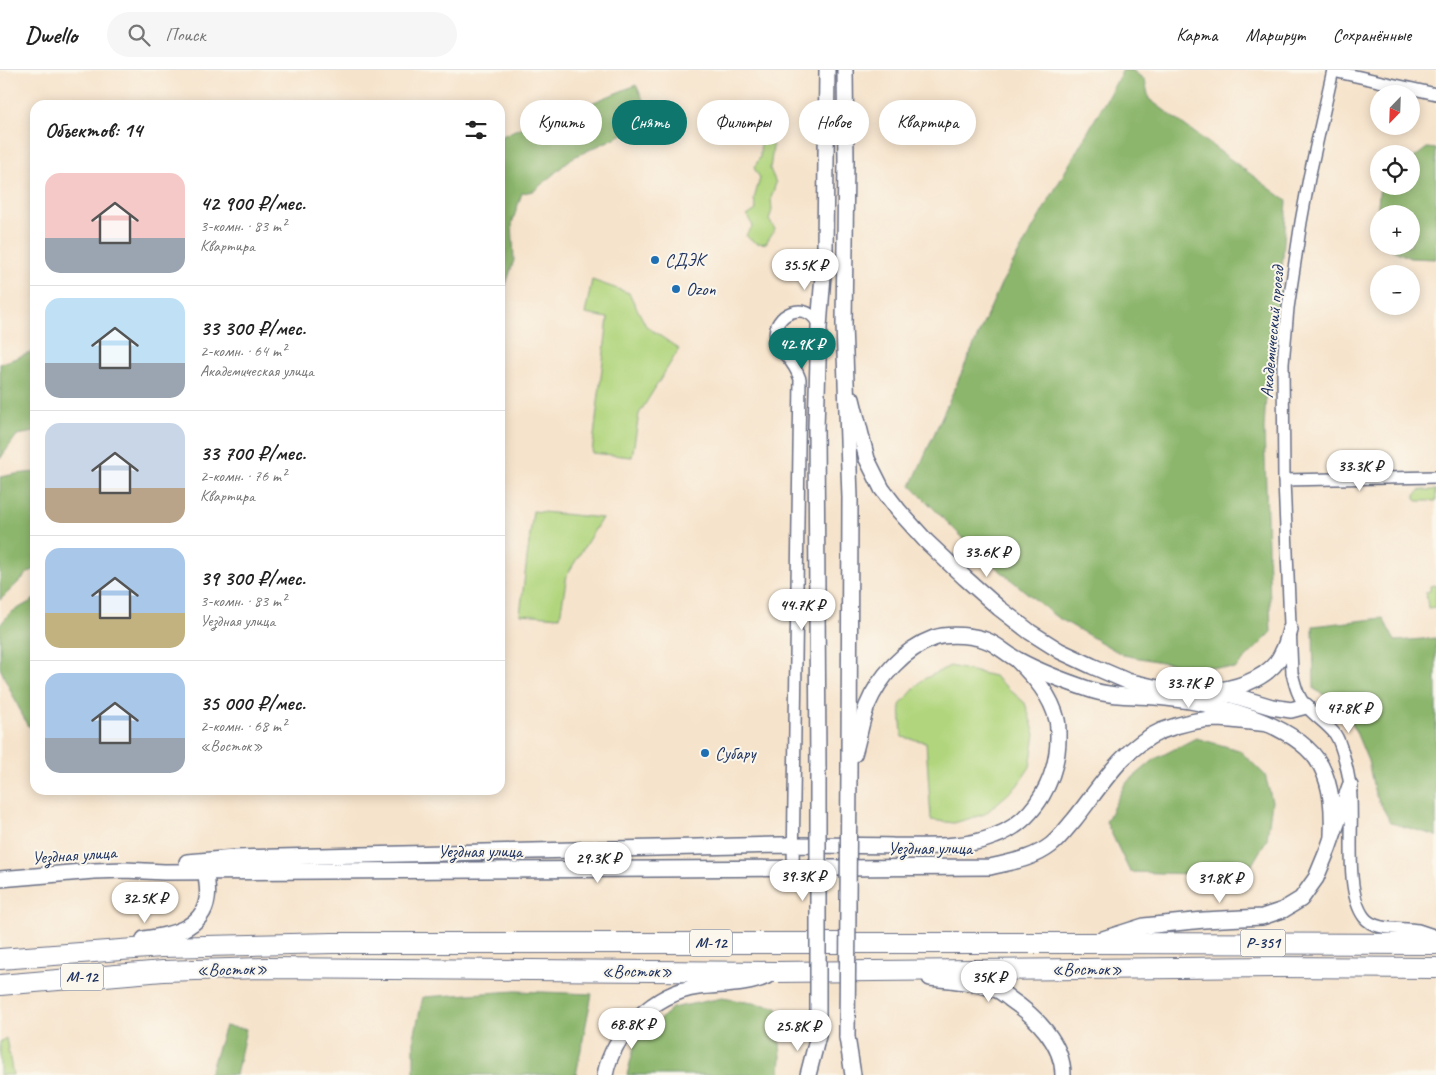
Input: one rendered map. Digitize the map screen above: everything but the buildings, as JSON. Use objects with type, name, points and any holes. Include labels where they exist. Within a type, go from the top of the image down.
[{"type":"highway","name":"Р-351","points":[[1089,942],[1436,944]]},
{"type":"highway","name":"«Восток»","points":[[0,959],[161,947],[333,943],[1089,942]]},
{"type":"highway","name":"Р-351","points":[[1274,967],[1436,968]]},
{"type":"highway","name":"«Восток»","points":[[0,985],[163,971],[213,969],[775,972],[1274,967]]},
{"type":"street","points":[[808,1075],[818,1036],[816,428],[819,327],[826,249],[827,70]]},
{"type":"street","points":[[845,70],[844,324],[850,498],[847,1037],[853,1075]]},
{"type":"street","points":[[1333,70],[1436,94]]},
{"type":"street","name":"Академический проезд","points":[[1333,70],[1308,178],[1288,308],[1283,364],[1284,480],[1292,673],[1298,694],[1306,706],[1336,736],[1344,757],[1350,786],[1352,874],[1355,898],[1364,916],[1369,922],[1379,926],[1418,930],[1436,936]]},
{"type":"street","points":[[804,312],[814,302],[822,284]]},
{"type":"street","points":[[793,868],[800,379],[793,364],[778,346],[775,338],[775,329],[786,315],[794,311],[813,315],[819,327]]},
{"type":"street","points":[[845,376],[868,459],[882,489],[899,512],[926,541],[999,608],[1030,632],[1060,651],[1127,681],[1162,689],[1232,695],[1291,710],[1306,706]]},
{"type":"street","points":[[1284,480],[1436,477]]},
{"type":"street","points":[[1165,698],[1233,688],[1256,679],[1270,669],[1282,655],[1290,630]]},
{"type":"street","points":[[849,770],[866,707],[877,687],[894,664],[913,648],[936,637],[964,635],[989,641],[1016,660],[1090,690],[1123,696],[1191,701],[1252,718],[1284,731],[1305,746],[1320,764],[1328,782],[1333,813],[1332,835]]},
{"type":"street","name":"Уездная улица","points":[[0,879],[94,871],[164,872],[206,866],[235,858],[794,845],[943,846],[978,842],[997,836],[1015,826],[1032,811],[1044,792],[1054,768],[1058,747],[1058,721],[1048,695],[1035,678],[1016,660]]},
{"type":"street","name":"Уездная улица","points":[[206,866],[990,867],[1024,860],[1051,845],[1068,827],[1106,777],[1136,747],[1161,732],[1189,723],[1215,719],[1266,724]]},
{"type":"street","points":[[1089,942],[1144,926],[1262,917],[1283,910],[1301,898],[1316,878],[1350,786]]},
{"type":"street","points":[[68,953],[102,944],[162,937],[179,932],[199,917],[204,908],[207,899],[206,866]]},
{"type":"street","points":[[897,971],[996,989],[1025,1009],[1047,1032],[1058,1052],[1063,1075]]},
{"type":"street","points":[[604,1075],[614,1050],[626,1031],[653,1004],[672,994],[696,987],[741,983],[760,979],[775,972]]},
{"type":"green space","points":[[1123,70],[1132,70],[1145,80],[1149,99],[1287,201],[1281,283],[1268,362],[1264,429],[1271,633],[1235,669],[1161,662],[1123,655],[1055,616],[975,550],[911,486],[1001,284]]},
{"type":"green space","points":[[636,85],[643,100],[612,100],[612,139],[602,144],[602,100],[599,100]]},
{"type":"green space","points":[[520,128],[520,145],[600,145],[572,158],[534,191],[522,193],[512,223],[514,260],[505,288],[505,135]]},
{"type":"green space","points":[[761,145],[772,145],[770,169],[776,183],[771,198],[772,210],[769,220],[775,229],[766,243],[752,241],[746,235],[753,226],[747,216],[756,210],[754,199],[760,178],[754,168],[760,157]]},
{"type":"green space","points":[[1427,148],[1436,149],[1436,259],[1410,258],[1404,255],[1420,255],[1420,205],[1378,205],[1379,195],[1420,195],[1420,153]]},
{"type":"green space","points":[[592,280],[629,293],[646,326],[679,349],[639,414],[632,457],[592,453],[608,318],[585,314]]},
{"type":"green space","points":[[30,353],[30,433],[17,435],[0,459],[0,364]]},
{"type":"green space","points":[[30,473],[30,572],[0,600],[0,477]]},
{"type":"green space","points":[[1421,490],[1436,490],[1436,501],[1417,501],[1415,495]]},
{"type":"green space","points":[[533,511],[602,518],[567,575],[560,617],[520,614]]},
{"type":"green space","points":[[1436,585],[1436,607],[1428,608],[1426,592],[1430,591],[1430,586]]},
{"type":"green space","points":[[30,602],[30,726],[27,725],[0,668],[0,625],[10,613]]},
{"type":"green space","points":[[1383,618],[1395,641],[1436,638],[1436,837],[1391,823],[1375,794],[1368,761],[1346,708],[1314,689],[1313,626]]},
{"type":"green space","points":[[950,666],[994,676],[1025,703],[1035,734],[1030,767],[1017,786],[985,814],[954,823],[931,820],[926,742],[902,737],[900,705],[922,680]]},
{"type":"green space","points":[[1196,738],[1239,750],[1265,775],[1272,801],[1267,839],[1250,868],[1221,875],[1130,872],[1106,822],[1125,784],[1155,759]]},
{"type":"green space","points":[[516,991],[592,994],[576,1075],[414,1075],[414,1037],[423,997]]},
{"type":"green space","points":[[722,998],[777,1007],[781,1056],[780,1075],[627,1075],[635,1043],[672,1008]]},
{"type":"green space","points":[[225,1026],[246,1029],[236,1075],[209,1075]]},
{"type":"green space","points":[[6,1038],[13,1075],[0,1075],[0,1042]]},
{"type":"place","name":"СДЭК","points":[[655,260]]},
{"type":"place","name":"Ozon","points":[[676,289]]},
{"type":"place","name":"Субару","points":[[705,753]]}]
